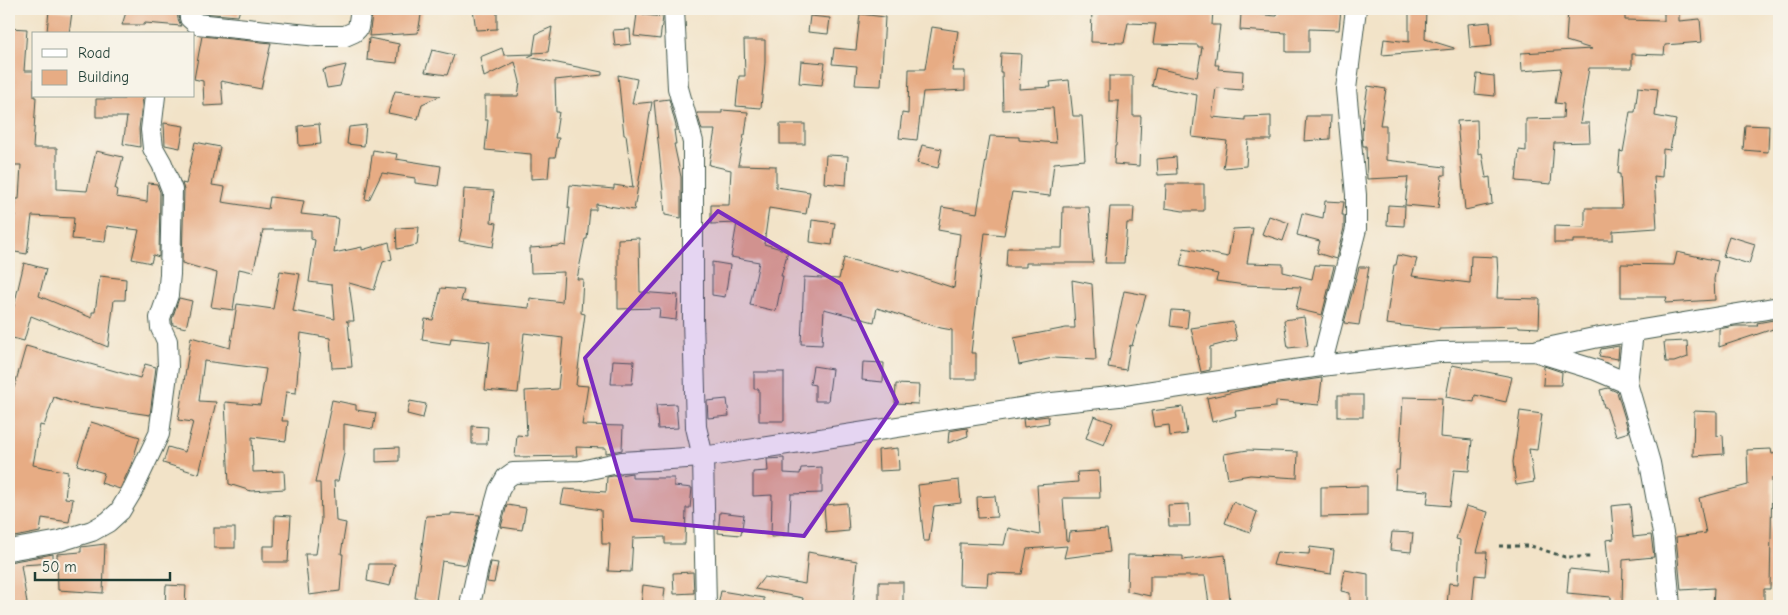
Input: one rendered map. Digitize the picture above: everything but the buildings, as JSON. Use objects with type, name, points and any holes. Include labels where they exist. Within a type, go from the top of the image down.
[{"type":"street","points":[[193,22],[318,36],[345,36],[358,28],[361,9]]},
{"type":"street","points":[[674,9],[678,88],[693,142],[693,318],[696,427],[703,457],[706,606]]},
{"type":"street","points":[[1322,366],[1356,229],[1356,195],[1346,89],[1356,9]]},
{"type":"street","points":[[9,550],[60,541],[92,531],[108,522],[120,511],[132,491],[160,434],[168,367],[167,341],[161,328],[160,318],[168,295],[170,274],[172,190],[162,164],[153,148],[152,130],[155,98]]},
{"type":"street","points":[[471,606],[470,600],[481,554],[499,490],[506,478],[513,474],[524,472],[581,471],[622,462],[703,457],[1052,403],[1119,396],[1322,366],[1440,352],[1534,351],[1779,307]]},
{"type":"street","points":[[1633,332],[1627,383],[1650,463],[1664,539],[1670,606]]},
{"type":"street","points":[[1534,351],[1596,370],[1627,383]]},
{"type":"path","points":[[1499,546],[1531,546],[1565,557],[1593,557]]},
{"type":"highlighted area","points":[[718,211],[841,284],[897,402],[804,536],[632,520],[585,358]]}]
